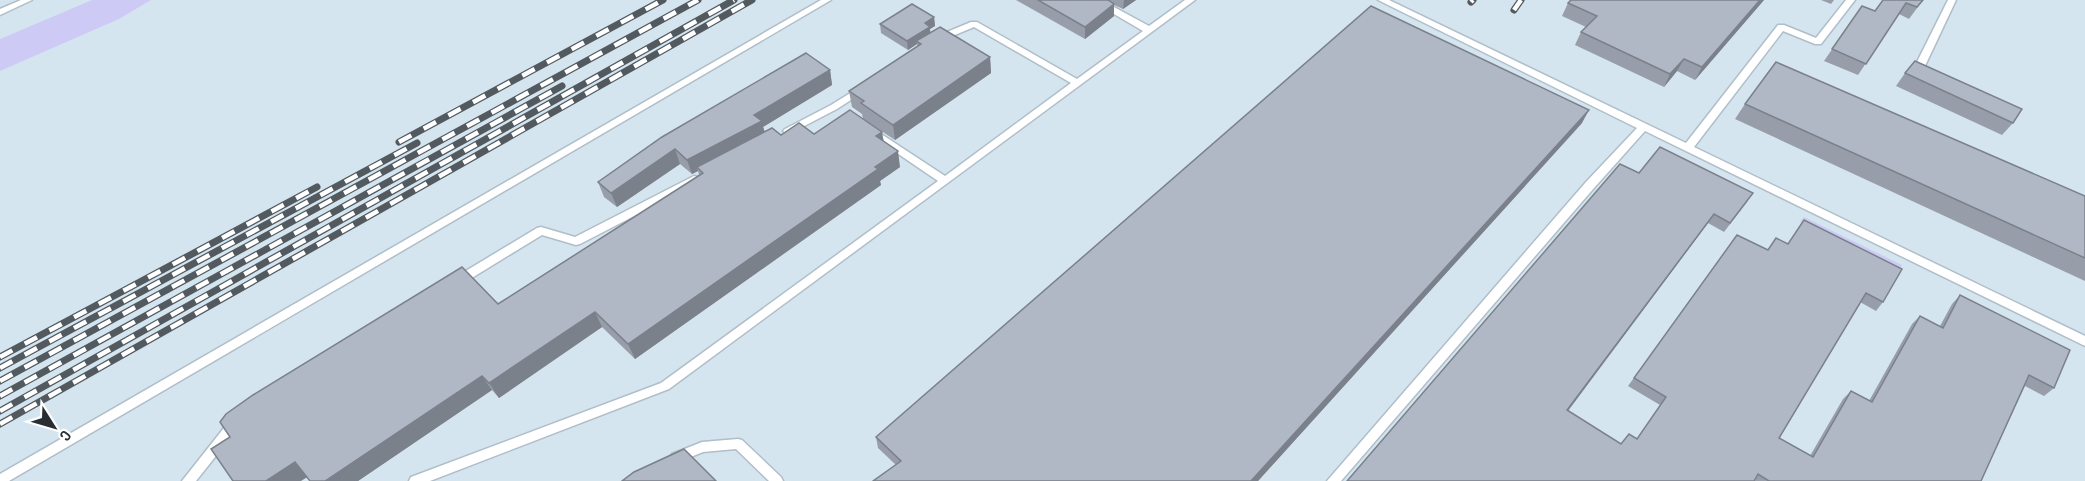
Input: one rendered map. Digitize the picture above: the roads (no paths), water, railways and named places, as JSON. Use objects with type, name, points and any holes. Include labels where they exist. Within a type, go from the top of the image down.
[{"type":"lane","points":[[0,12],[28,0]]},
{"type":"lane","points":[[0,480],[827,0]]},
{"type":"lane","points":[[1094,0],[1149,30]]},
{"type":"lane","points":[[415,481],[665,386],[1191,0]]},
{"type":"lane","points":[[1382,0],[2085,341]]},
{"type":"lane","points":[[1688,148],[1781,27],[1818,42],[1851,0]]},
{"type":"lane","points":[[1918,68],[1952,0]]},
{"type":"lane","points":[[929,42],[974,24],[1078,83]]},
{"type":"lane","points":[[783,134],[834,107],[872,81]]},
{"type":"lane","points":[[834,107],[844,114]]},
{"type":"lane","points":[[1333,481],[1644,126]]},
{"type":"lane","points":[[864,127],[944,180]]},
{"type":"lane","points":[[450,286],[541,231],[576,241],[700,177]]},
{"type":"lane","points":[[189,481],[235,423],[244,417]]},
{"type":"lane","points":[[659,466],[702,447],[738,444],[777,481]]},
{"type":"railway","points":[[399,142],[663,0]]},
{"type":"railway","points":[[0,381],[698,0]]},
{"type":"railway","points":[[0,411],[734,0]]},
{"type":"railway","points":[[0,424],[752,0]]},
{"type":"railway","points":[[1514,10],[1521,0]]},
{"type":"railway","points":[[0,396],[562,86]]},
{"type":"railway","points":[[0,368],[417,143]]},
{"type":"railway","points":[[0,357],[317,187]]}]
